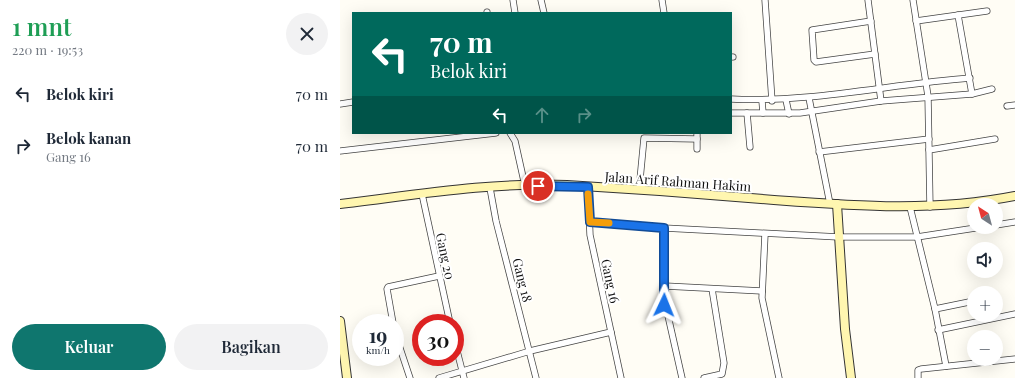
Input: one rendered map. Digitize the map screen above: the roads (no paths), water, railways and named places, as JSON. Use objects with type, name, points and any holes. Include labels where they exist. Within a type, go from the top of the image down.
[{"type":"main road","name":"Jalan Arif Rahman Hakim","points":[[340,204],[464,189],[525,186],[588,187],[833,204],[910,207],[930,207],[983,202],[1015,196]]},
{"type":"main road","points":[[833,204],[839,237],[845,329],[851,378]]},
{"type":"main road","points":[[340,321],[347,378]]},
{"type":"street","points":[[513,0],[515,12]]},
{"type":"street","points":[[541,0],[544,12]]},
{"type":"street","points":[[662,0],[664,12]]},
{"type":"street","points":[[764,0],[772,101]]},
{"type":"street","points":[[868,0],[880,87],[880,101]]},
{"type":"street","points":[[913,0],[924,82],[928,96],[930,207]]},
{"type":"street","points":[[916,22],[987,11]]},
{"type":"street","points":[[958,15],[972,94]]},
{"type":"street","points":[[871,21],[812,30],[814,60],[816,62],[875,54]]},
{"type":"street","points":[[732,99],[772,101],[809,98],[880,87],[970,78]]},
{"type":"street","points":[[732,113],[789,114],[880,101],[928,96],[972,94],[992,89]]},
{"type":"street","points":[[809,98],[819,152],[833,204]]},
{"type":"street","points":[[786,100],[789,114]]},
{"type":"street","points":[[762,101],[763,113]]},
{"type":"street","points":[[340,104],[352,102]]},
{"type":"street","points":[[1007,106],[1015,105]]},
{"type":"street","points":[[747,113],[750,147]]},
{"type":"street","points":[[340,151],[487,134]]},
{"type":"street","points":[[511,134],[515,141],[525,186]]},
{"type":"street","points":[[639,190],[643,139],[697,136],[697,149]]},
{"type":"street","points":[[929,150],[995,138]]},
{"type":"street","points":[[819,152],[929,139]]},
{"type":"street","name":"Gang 16","points":[[588,187],[590,235],[621,378]]},
{"type":"street","name":"Gang 18","points":[[490,188],[496,222],[536,378]]},
{"type":"street","name":"Gang 20","points":[[422,194],[448,314]]},
{"type":"street","points":[[910,207],[935,309],[946,366]]},
{"type":"street","points":[[590,222],[664,228],[839,237],[917,237],[967,229]]},
{"type":"street","points":[[1003,224],[1015,222]]},
{"type":"street","points":[[664,228],[664,305],[682,378]]},
{"type":"street","points":[[765,234],[762,298],[780,378]]},
{"type":"street","points":[[391,314],[387,289],[388,287],[439,276]]},
{"type":"street","points":[[665,286],[762,291]]},
{"type":"street","points":[[704,378],[723,376],[724,356],[712,289]]},
{"type":"street","points":[[935,309],[967,302]]},
{"type":"street","points":[[938,330],[1015,314]]},
{"type":"street","points":[[439,378],[463,375],[530,351],[611,332]]},
{"type":"street","points":[[918,378],[920,369],[1015,359]]},
{"type":"street","points":[[404,360],[410,378]]}]
